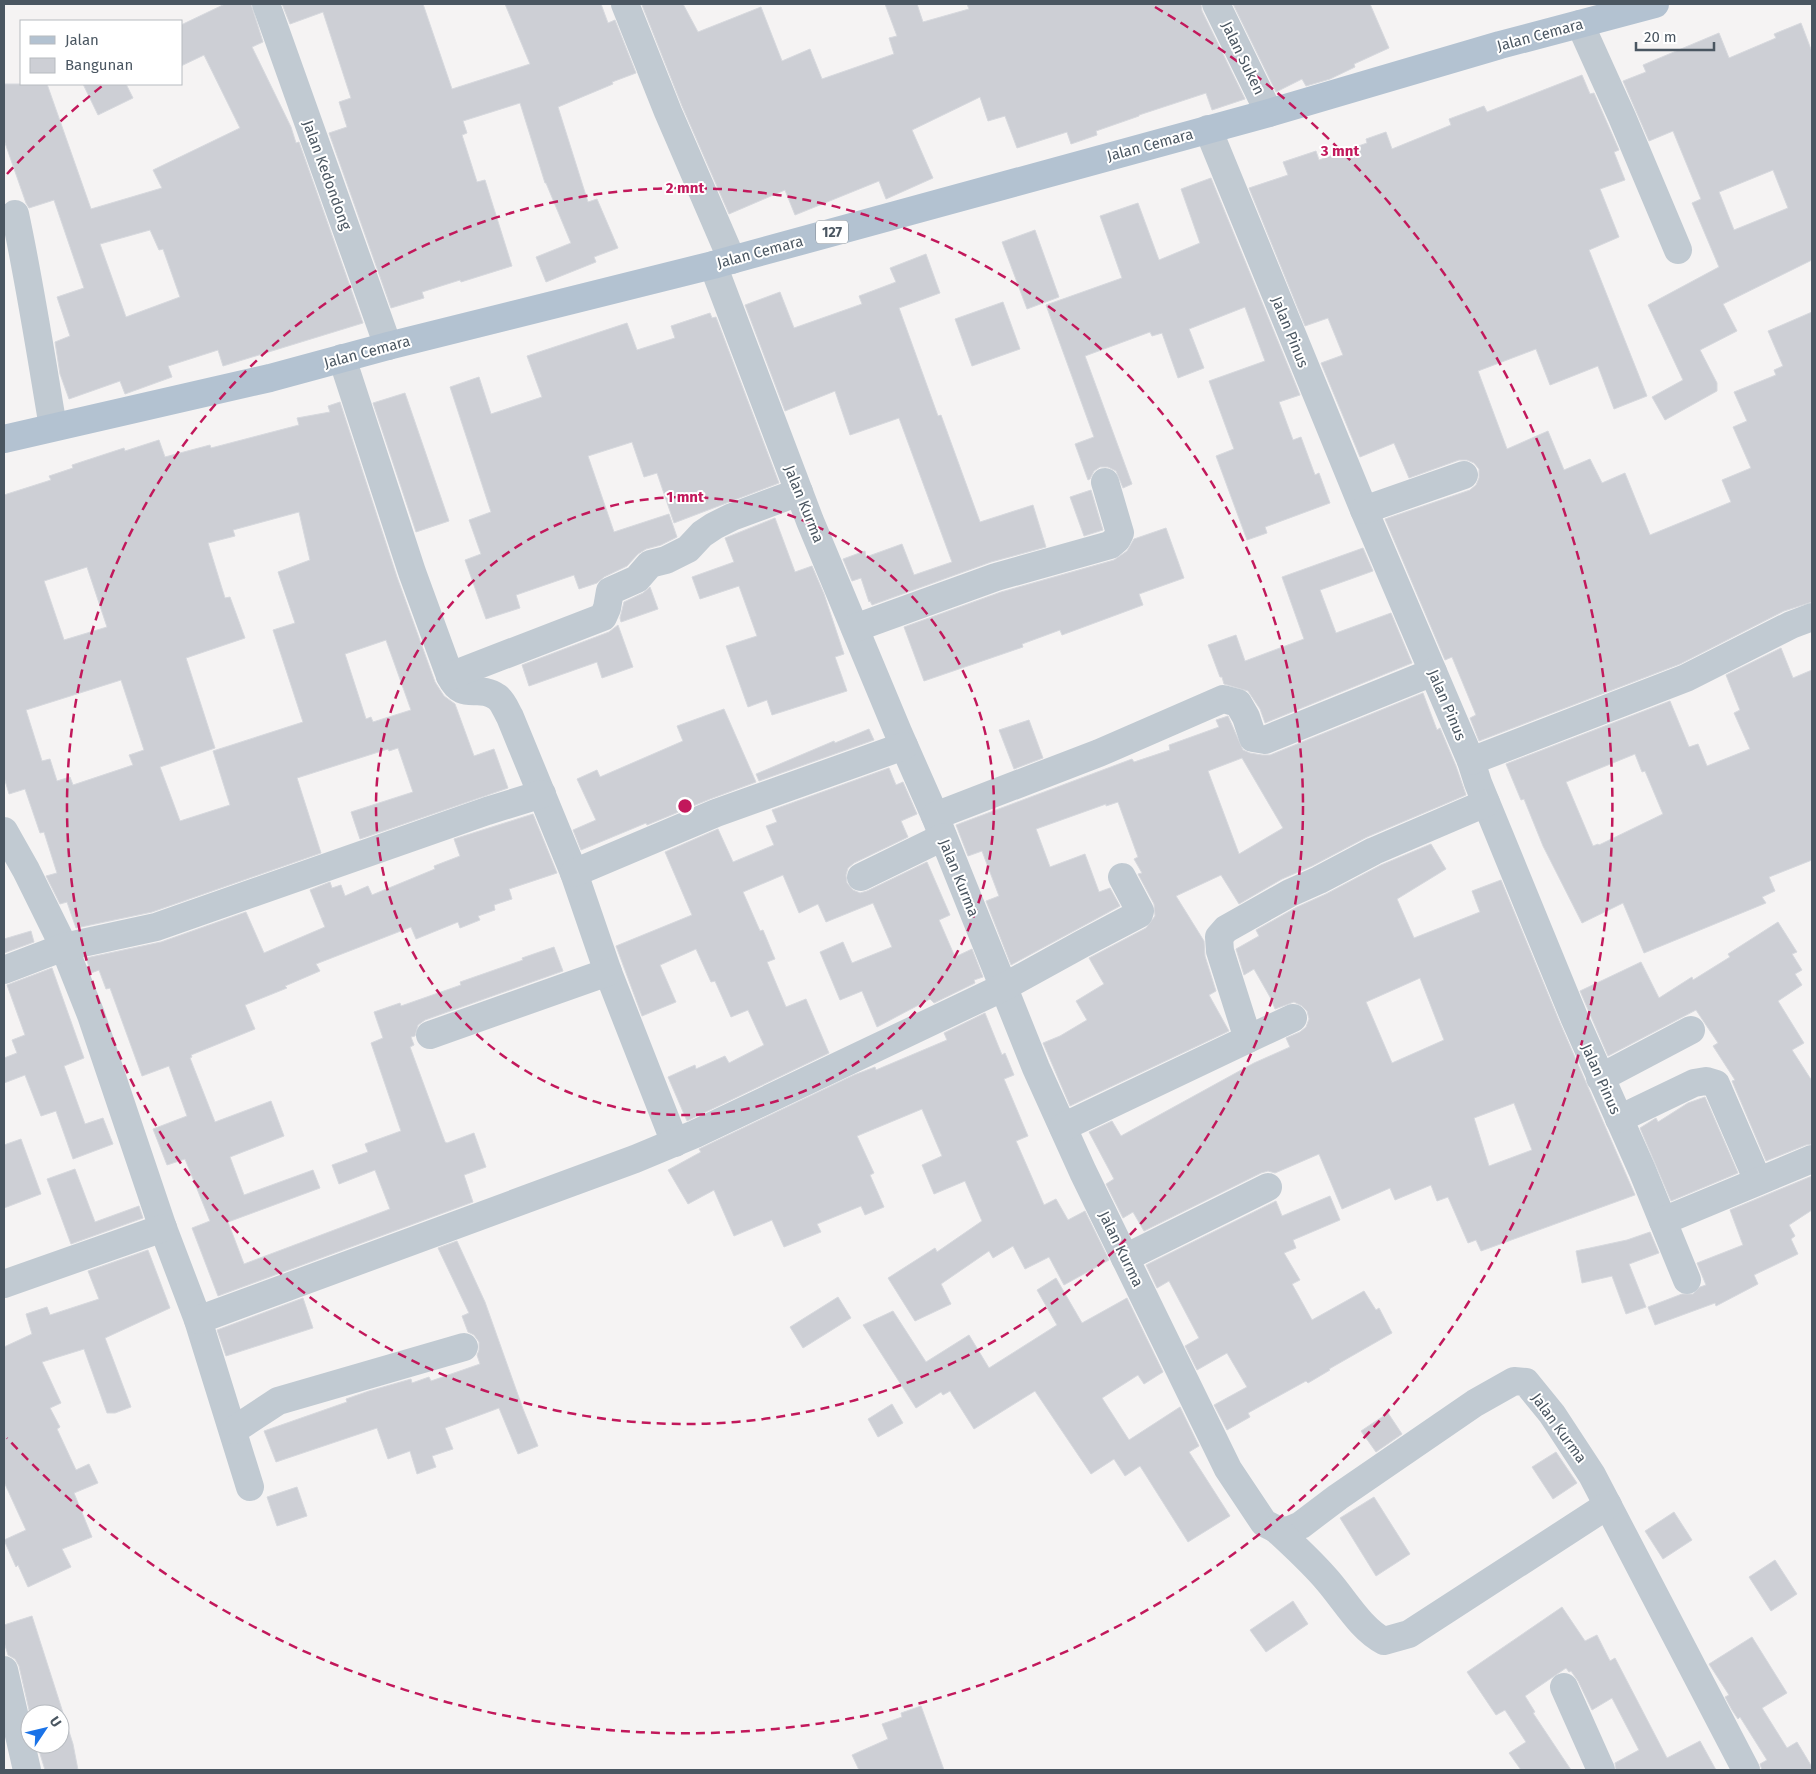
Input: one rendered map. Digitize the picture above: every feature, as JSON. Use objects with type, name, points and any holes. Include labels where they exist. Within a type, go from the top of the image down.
[{"type":"main road","name":"Jalan Cemara","points":[[4,439],[270,378],[388,346],[722,262],[1270,113],[1500,45],[1655,4]]},
{"type":"street","name":"Jalan Kedondong","points":[[266,4],[388,346]]},
{"type":"street","name":"Jalan Kurma","points":[[625,4],[668,112],[722,262],[799,492],[939,826],[1036,1068],[1125,1258],[1228,1468],[1264,1523],[1276,1529],[1287,1531],[1301,1524],[1475,1403],[1514,1380],[1526,1382],[1552,1414],[1592,1475],[1746,1770]]},
{"type":"street","name":"Jalan Suken","points":[[1216,4],[1270,113]]},
{"type":"street","points":[[1580,24],[1678,250]]},
{"type":"street","name":"Jalan Pinus","points":[[1208,129],[1364,510],[1471,761],[1486,803],[1600,1078],[1687,1280]]},
{"type":"street","points":[[15,214],[29,280],[53,427]]},
{"type":"street","points":[[342,358],[412,572],[450,676],[458,688],[463,691],[489,693],[501,701],[574,873],[608,972],[675,1143]]},
{"type":"street","points":[[1364,510],[1464,475]]},
{"type":"street","points":[[855,628],[996,577],[1110,545],[1117,539],[1120,533],[1105,482]]},
{"type":"street","points":[[450,676],[603,618],[610,592],[637,579],[650,564],[666,560],[688,549],[702,534],[720,523],[799,492]]},
{"type":"street","points":[[1471,761],[1686,678],[1791,625],[1812,617]]},
{"type":"street","points":[[861,876],[939,826],[1098,753],[1223,699],[1238,703],[1246,717],[1253,738],[1265,740],[1433,672]]},
{"type":"street","points":[[574,873],[716,813],[904,746]]},
{"type":"street","points":[[4,970],[64,947],[156,927],[487,811],[542,794]]},
{"type":"street","points":[[1248,1039],[1220,951],[1219,937],[1226,929],[1290,893],[1374,851],[1486,803]]},
{"type":"street","points":[[4,831],[26,870],[64,947],[91,1015],[163,1228],[198,1320],[234,1430],[250,1487]]},
{"type":"street","points":[[198,1320],[675,1143],[1004,987],[1139,914],[1140,911],[1122,877]]},
{"type":"street","points":[[430,1035],[608,972]]},
{"type":"street","points":[[1063,1127],[1293,1018]]},
{"type":"street","points":[[1600,1078],[1691,1030]]},
{"type":"street","points":[[1619,1119],[1694,1083],[1706,1081],[1716,1084],[1758,1181]]},
{"type":"street","points":[[1663,1221],[1812,1159]]},
{"type":"street","points":[[1125,1258],[1268,1187]]},
{"type":"street","points":[[4,1284],[163,1228]]},
{"type":"street","points":[[234,1430],[278,1401],[464,1347]]},
{"type":"street","points":[[1276,1529],[1327,1580],[1372,1634],[1384,1641],[1409,1634],[1608,1504]]},
{"type":"street","points":[[4,1670],[27,1770]]},
{"type":"street","points":[[1564,1687],[1601,1770]]},
{"type":"building","points":[[225,4],[251,4],[263,42],[252,47],[291,127],[296,143],[299,142],[363,323],[223,366],[218,350],[168,366],[172,377],[125,394],[120,381],[69,399],[60,374],[55,342],[70,336],[57,297],[84,288],[54,200],[29,208],[26,203],[4,140],[4,84],[47,85],[91,209],[162,188],[153,170],[240,128],[204,55],[182,66],[182,25]],"holes":[[[150,230],[159,250],[163,249],[180,297],[126,317],[100,244]]]},
{"type":"building","points":[[282,4],[423,4],[452,89],[530,64],[505,4],[601,4],[608,23],[615,20],[636,73],[558,107],[588,202],[597,199],[618,248],[594,257],[596,262],[546,282],[536,257],[571,243],[545,183],[520,103],[463,121],[467,133],[462,135],[477,182],[485,180],[512,266],[422,292],[424,298],[391,308],[329,133],[347,127],[339,102],[351,98],[323,12],[290,24]]},
{"type":"building","points":[[683,4],[698,32],[761,7],[782,61],[810,49],[822,79],[894,54],[889,38],[897,36],[885,4],[917,4],[923,22],[969,9],[967,4],[1201,4],[1202,11],[1245,99],[1212,110],[1206,93],[1096,131],[1097,135],[1071,144],[1067,132],[1017,148],[1005,116],[988,121],[980,97],[912,130],[933,178],[886,199],[879,181],[795,215],[785,190],[729,214],[682,106],[642,5]]},
{"type":"building","points":[[1233,4],[1370,4],[1389,48],[1354,64],[1355,67],[1330,79],[1306,86],[1302,79],[1276,92]]},
{"type":"building","points":[[1801,23],[1812,52],[1812,260],[1723,304],[1737,331],[1700,350],[1717,383],[1717,391],[1665,420],[1652,397],[1683,380],[1648,305],[1719,267],[1692,203],[1701,199],[1673,131],[1649,141],[1623,81],[1646,72],[1643,65],[1719,33],[1729,58],[1776,38],[1774,34]],"holes":[[[1773,170],[1788,208],[1734,230],[1719,192]]]},
{"type":"building","points":[[1582,75],[1590,94],[1594,93],[1619,150],[1614,152],[1625,180],[1600,189],[1619,237],[1589,250],[1647,396],[1614,409],[1598,366],[1550,385],[1536,349],[1478,371],[1507,449],[1548,431],[1564,470],[1590,459],[1602,483],[1625,473],[1650,535],[1731,502],[1722,480],[1751,468],[1733,427],[1747,421],[1734,392],[1776,375],[1774,370],[1783,366],[1768,331],[1812,312],[1812,602],[1784,611],[1680,664],[1479,741],[1470,718],[1476,715],[1452,657],[1445,660],[1385,519],[1470,490],[1476,485],[1479,478],[1479,469],[1474,463],[1467,460],[1459,460],[1409,478],[1394,443],[1360,457],[1321,363],[1343,355],[1328,318],[1305,326],[1249,188],[1288,175],[1283,162],[1316,151],[1319,160],[1367,143],[1366,139],[1386,132],[1392,149],[1451,125],[1449,119],[1484,106],[1487,112]]},
{"type":"building","points":[[83,85],[126,85],[133,98],[98,115]]},
{"type":"building","points":[[1211,178],[1300,395],[1279,402],[1293,440],[1301,437],[1315,475],[1319,473],[1330,503],[1265,527],[1267,533],[1247,540],[1216,456],[1234,449],[1209,381],[1265,361],[1245,307],[1189,329],[1204,368],[1178,378],[1162,333],[1152,336],[1150,332],[1085,356],[1132,484],[1123,488],[1116,471],[1108,467],[1100,467],[1094,471],[1088,480],[1075,444],[1094,437],[1046,305],[1122,278],[1100,216],[1138,203],[1159,260],[1200,243],[1181,189]]},
{"type":"building","points":[[1035,230],[1059,297],[1027,309],[1002,242]]},
{"type":"building","points":[[926,254],[940,293],[899,308],[938,416],[941,415],[980,522],[1033,505],[1046,547],[991,562],[872,605],[869,602],[861,578],[852,581],[843,559],[865,551],[866,557],[902,544],[914,575],[952,562],[899,418],[850,435],[835,391],[785,411],[745,305],[780,292],[794,328],[862,304],[859,296],[896,282],[890,268]]},
{"type":"building","points":[[1003,302],[1020,349],[972,366],[955,319]]},
{"type":"building","points":[[710,313],[712,318],[716,317],[779,483],[674,523],[657,473],[644,477],[632,442],[588,456],[614,532],[669,514],[677,537],[661,545],[646,549],[638,554],[627,566],[604,577],[597,583],[579,589],[574,575],[516,595],[520,608],[486,619],[465,560],[481,554],[469,520],[491,512],[450,387],[479,377],[491,414],[542,397],[527,356],[627,323],[637,350],[675,338],[671,326]]},
{"type":"building","points":[[405,393],[449,521],[416,532],[373,403]]},
{"type":"building","points":[[340,402],[397,577],[435,682],[444,696],[455,704],[474,756],[494,749],[508,788],[360,839],[351,812],[413,792],[398,748],[389,751],[388,749],[297,778],[321,853],[152,912],[76,928],[67,902],[60,904],[46,876],[57,873],[44,832],[40,833],[25,789],[9,794],[4,777],[4,495],[51,480],[49,476],[73,468],[72,465],[124,448],[125,451],[159,440],[165,457],[210,445],[211,448],[299,425],[297,418],[330,412],[328,406]],"holes":[[[299,512],[310,560],[278,572],[295,623],[273,630],[303,722],[213,751],[230,805],[180,821],[160,767],[215,748],[186,658],[245,638],[230,597],[225,598],[208,543],[235,536],[233,530]],[[87,567],[107,627],[64,640],[44,581]],[[386,640],[411,710],[373,722],[371,717],[366,719],[345,654]],[[121,680],[144,750],[129,755],[133,765],[73,785],[70,777],[57,781],[50,759],[42,761],[26,710]]]},
{"type":"building","points":[[1091,490],[1103,530],[1084,536],[1070,497]]},
{"type":"building","points":[[775,518],[795,572],[812,566],[824,594],[844,654],[835,657],[847,691],[772,715],[767,700],[748,707],[726,646],[757,636],[739,586],[700,599],[692,577],[734,562],[725,538]]},
{"type":"building","points":[[1166,528],[1184,578],[1139,594],[1143,605],[1062,635],[1060,630],[1022,644],[1023,647],[924,681],[904,627],[1001,592],[1114,560],[1127,551],[1134,539]]},
{"type":"building","points":[[1363,548],[1373,571],[1320,590],[1336,633],[1391,613],[1412,663],[1265,723],[1260,709],[1248,691],[1224,684],[1208,645],[1236,635],[1245,661],[1304,639],[1282,577]]},
{"type":"building","points":[[650,587],[658,609],[621,622],[620,618],[624,602],[643,593]]},
{"type":"building","points":[[618,625],[633,667],[602,678],[597,662],[529,686],[522,665],[609,632]]},
{"type":"building","points":[[1781,648],[1793,678],[1812,670],[1812,860],[1769,877],[1775,891],[1762,897],[1766,903],[1644,953],[1623,903],[1582,923],[1543,846],[1524,799],[1521,800],[1506,764],[1670,701],[1689,747],[1698,744],[1707,766],[1750,749],[1734,713],[1740,710],[1726,675]],"holes":[[[1635,754],[1642,772],[1645,771],[1663,814],[1599,845],[1593,846],[1566,782]]]},
{"type":"building","points":[[1423,693],[1437,730],[1440,728],[1466,795],[1367,837],[1312,866],[1282,879],[1239,904],[1221,875],[1176,896],[1204,941],[1205,956],[1216,991],[1209,995],[1229,1031],[1070,1106],[1043,1043],[1060,1036],[1087,1020],[1076,1001],[1104,984],[1089,958],[1146,928],[1155,916],[1154,904],[1138,874],[1142,873],[1134,859],[1138,857],[1118,802],[1106,806],[1106,804],[1036,829],[1050,867],[1085,854],[1099,892],[1110,888],[1120,906],[1011,965],[986,901],[999,896],[982,851],[968,856],[956,825],[1132,759],[1134,762],[1170,750],[1169,745],[1219,727],[1216,720],[1228,716],[1243,750],[1250,753],[1270,755]],"holes":[[[1242,758],[1283,828],[1239,854],[1208,771]]]},
{"type":"building","points":[[724,709],[756,782],[647,825],[646,823],[581,850],[573,830],[596,820],[577,779],[597,770],[600,777],[683,741],[677,726]]},
{"type":"building","points":[[1029,720],[1043,758],[1014,769],[999,730]]},
{"type":"building","points":[[869,729],[874,740],[759,781],[756,774],[834,741],[835,743]]},
{"type":"building","points":[[889,768],[896,785],[903,782],[917,814],[901,821],[908,837],[854,863],[848,868],[846,875],[847,883],[853,890],[860,893],[927,862],[950,915],[939,920],[955,957],[972,949],[983,977],[974,980],[975,983],[934,1003],[930,999],[877,1027],[862,991],[840,1000],[820,952],[843,942],[852,963],[892,947],[873,903],[826,922],[818,904],[799,913],[783,875],[743,892],[760,931],[763,930],[775,959],[767,962],[786,1007],[806,999],[829,1053],[687,1121],[668,1077],[695,1065],[696,1069],[725,1056],[729,1063],[764,1045],[748,1010],[731,1017],[715,981],[711,982],[696,949],[660,965],[676,1002],[642,1016],[616,946],[692,915],[665,852],[718,829],[733,862],[774,845],[766,826],[777,822],[772,810]]},
{"type":"building","points":[[533,814],[557,873],[509,889],[512,899],[494,905],[495,910],[478,916],[480,920],[460,928],[458,922],[416,939],[411,927],[316,964],[320,971],[285,986],[287,988],[245,1005],[255,1029],[191,1055],[192,1057],[190,1058],[215,1122],[271,1101],[284,1136],[230,1157],[244,1195],[313,1170],[320,1188],[228,1222],[244,1264],[390,1209],[375,1170],[339,1184],[332,1165],[368,1152],[365,1144],[401,1131],[371,1043],[383,1038],[374,1012],[400,1003],[401,1006],[461,985],[460,982],[554,947],[563,971],[425,1020],[418,1025],[415,1036],[411,1037],[414,1045],[410,1047],[445,1142],[447,1143],[474,1133],[486,1167],[464,1175],[473,1202],[218,1296],[192,1228],[210,1221],[185,1159],[167,1165],[153,1129],[187,1116],[169,1066],[142,1076],[110,988],[106,989],[99,970],[91,973],[86,958],[161,942],[246,912],[264,953],[325,927],[310,890],[330,882],[332,888],[341,885],[345,896],[368,886],[372,895],[435,869],[434,866],[460,856],[454,839]]},
{"type":"building","points":[[1431,844],[1446,869],[1397,899],[1414,938],[1480,912],[1472,891],[1501,880],[1560,1023],[1635,1195],[1481,1251],[1476,1240],[1468,1243],[1448,1197],[1437,1201],[1431,1185],[1395,1200],[1390,1188],[1342,1209],[1319,1154],[1275,1173],[1268,1171],[1261,1173],[1144,1231],[1133,1212],[1123,1218],[1106,1184],[1114,1179],[1089,1132],[1112,1121],[1121,1136],[1254,1063],[1290,1047],[1286,1038],[1306,1027],[1309,1019],[1307,1011],[1294,1002],[1275,1009],[1254,969],[1244,975],[1236,949],[1259,936],[1256,930],[1381,865]],"holes":[[[1420,978],[1444,1040],[1392,1063],[1366,1002]],[[1514,1103],[1532,1150],[1489,1166],[1474,1118]]]},
{"type":"building","points":[[1778,922],[1797,952],[1792,954],[1802,970],[1795,974],[1802,985],[1778,1001],[1804,1043],[1792,1050],[1812,1081],[1812,1144],[1766,1161],[1732,1081],[1735,1080],[1713,1046],[1718,1043],[1696,1010],[1608,1056],[1580,991],[1641,962],[1659,998],[1692,977],[1693,980],[1730,957],[1728,954]]},
{"type":"building","points":[[31,931],[34,942],[4,953],[4,939]]},
{"type":"building","points":[[52,968],[84,1058],[64,1066],[85,1124],[103,1118],[113,1144],[73,1159],[56,1111],[41,1116],[25,1075],[4,1083],[4,1058],[17,1053],[12,1040],[25,1035],[7,985]]},
{"type":"building","points":[[985,1013],[1002,1055],[1005,1053],[1014,1075],[1004,1079],[1028,1136],[1016,1141],[1044,1205],[1056,1199],[1068,1220],[1085,1211],[1109,1260],[1064,1285],[1049,1257],[1025,1269],[1013,1246],[993,1258],[989,1251],[941,1284],[951,1304],[915,1321],[888,1278],[935,1248],[937,1252],[982,1221],[965,1181],[934,1194],[922,1165],[942,1156],[922,1109],[857,1136],[874,1173],[870,1175],[884,1207],[865,1215],[861,1206],[817,1224],[821,1232],[784,1247],[772,1220],[734,1236],[714,1190],[688,1204],[668,1170],[701,1152],[699,1149],[854,1075],[875,1067],[876,1070],[947,1040],[944,1033]]},
{"type":"building","points":[[1705,1097],[1738,1173],[1671,1201],[1640,1128],[1656,1118],[1658,1122],[1688,1103]]},
{"type":"building","points":[[21,1139],[41,1194],[4,1208],[4,1145]]},
{"type":"building","points":[[75,1169],[95,1222],[139,1206],[143,1218],[71,1244],[47,1179]]},
{"type":"building","points":[[1812,1176],[1812,1210],[1789,1225],[1795,1236],[1791,1239],[1798,1254],[1754,1275],[1758,1284],[1716,1306],[1715,1303],[1655,1325],[1648,1307],[1682,1294],[1693,1294],[1700,1287],[1706,1285],[1697,1263],[1743,1245],[1730,1210]]},
{"type":"building","points":[[1330,1196],[1340,1220],[1293,1240],[1296,1248],[1284,1253],[1300,1280],[1292,1284],[1312,1320],[1364,1291],[1376,1310],[1379,1308],[1392,1333],[1308,1383],[1306,1381],[1248,1413],[1250,1417],[1227,1430],[1214,1405],[1247,1387],[1227,1353],[1197,1370],[1185,1346],[1199,1338],[1169,1281],[1157,1288],[1146,1265],[1276,1201],[1282,1216]]},
{"type":"building","points":[[1650,1232],[1659,1253],[1629,1264],[1646,1307],[1626,1314],[1612,1276],[1582,1283],[1576,1251],[1627,1240]]},
{"type":"building","points":[[457,1241],[485,1302],[538,1446],[518,1454],[499,1408],[445,1428],[453,1449],[432,1456],[436,1467],[417,1474],[410,1451],[388,1459],[377,1428],[276,1462],[264,1431],[347,1402],[346,1399],[369,1391],[411,1379],[412,1383],[429,1377],[431,1381],[480,1364],[477,1355],[479,1342],[474,1335],[468,1332],[462,1316],[469,1313],[438,1248]]},
{"type":"building","points":[[148,1250],[170,1308],[105,1338],[131,1407],[115,1413],[107,1413],[84,1349],[42,1362],[61,1403],[50,1408],[60,1427],[57,1429],[76,1470],[89,1464],[98,1483],[74,1493],[92,1537],[62,1549],[71,1567],[28,1587],[18,1565],[16,1567],[4,1540],[26,1530],[4,1482],[4,1347],[32,1334],[26,1314],[47,1307],[50,1315],[99,1299],[88,1271]]},
{"type":"building","points":[[1056,1278],[1082,1323],[1127,1298],[1163,1372],[1144,1384],[1138,1375],[1102,1398],[1129,1440],[1180,1407],[1199,1446],[1189,1452],[1230,1516],[1188,1542],[1140,1466],[1125,1476],[1114,1459],[1091,1474],[1035,1391],[974,1429],[950,1391],[943,1395],[941,1392],[916,1408],[863,1325],[893,1311],[926,1362],[969,1335],[989,1368],[1057,1325],[1037,1290]]},
{"type":"building","points":[[838,1297],[851,1318],[803,1348],[790,1327]]},
{"type":"building","points":[[303,1298],[313,1328],[226,1356],[217,1330]]},
{"type":"building","points":[[892,1404],[903,1423],[878,1437],[868,1419]]},
{"type":"building","points":[[1388,1413],[1402,1434],[1376,1452],[1361,1431]]},
{"type":"building","points":[[1556,1452],[1577,1483],[1553,1499],[1532,1467]]},
{"type":"building","points":[[297,1487],[307,1516],[277,1526],[267,1497]]},
{"type":"building","points":[[1374,1497],[1410,1554],[1376,1576],[1340,1518]]},
{"type":"building","points":[[1674,1512],[1692,1540],[1663,1559],[1645,1531]]},
{"type":"building","points":[[1775,1560],[1797,1594],[1771,1611],[1749,1577]]},
{"type":"building","points":[[1293,1601],[1308,1624],[1266,1652],[1250,1630]]},
{"type":"building","points":[[1562,1607],[1585,1641],[1597,1635],[1610,1661],[1615,1658],[1667,1758],[1700,1741],[1716,1770],[1616,1770],[1615,1763],[1639,1750],[1612,1698],[1592,1710],[1578,1681],[1571,1671],[1569,1672],[1566,1668],[1525,1696],[1535,1712],[1533,1713],[1571,1770],[1521,1770],[1509,1753],[1526,1742],[1505,1710],[1496,1715],[1467,1672]]},
{"type":"building","points":[[32,1616],[60,1704],[28,1704],[19,1666],[15,1659],[8,1655],[4,1642],[4,1625]]},
{"type":"building","points":[[1752,1637],[1787,1693],[1762,1708],[1787,1748],[1797,1742],[1812,1770],[1762,1770],[1760,1764],[1767,1760],[1740,1717],[1738,1719],[1732,1710],[1725,1697],[1729,1695],[1709,1664]]},
{"type":"building","points":[[921,1706],[944,1770],[859,1770],[852,1755],[888,1739],[882,1724],[902,1717],[901,1713]]},
{"type":"building","points":[[70,1735],[78,1770],[45,1770],[40,1754],[70,1754]]}]
